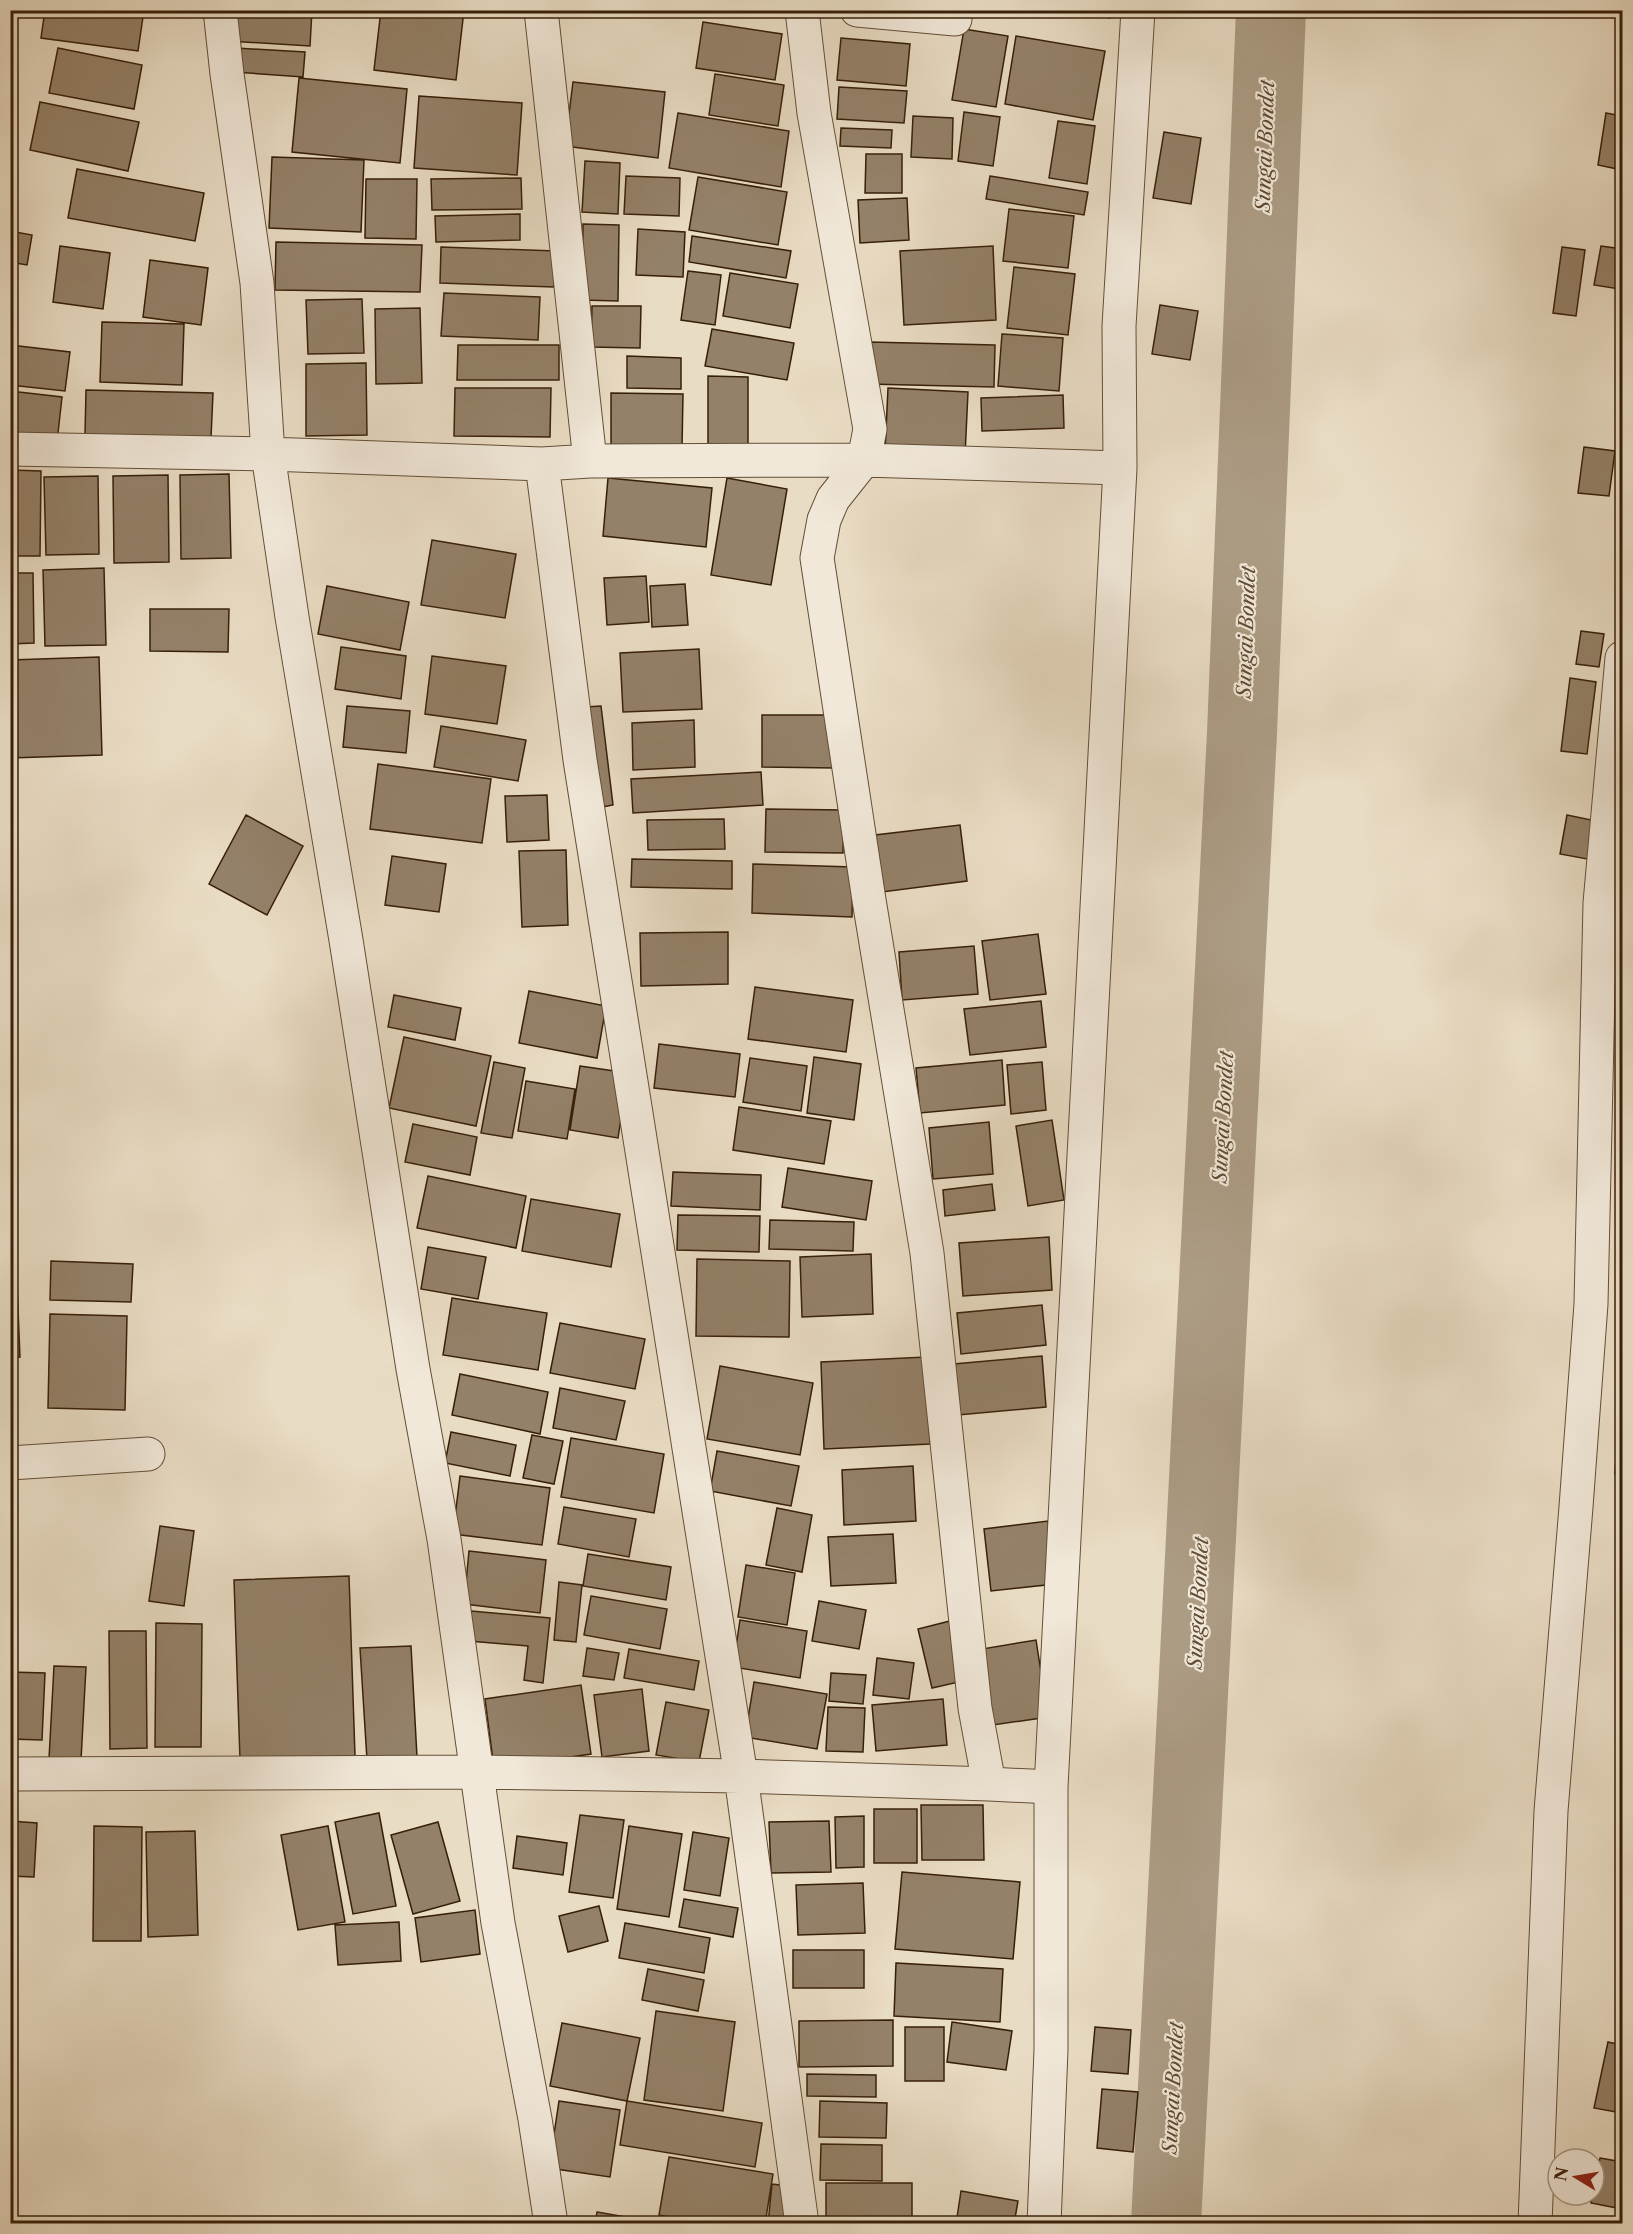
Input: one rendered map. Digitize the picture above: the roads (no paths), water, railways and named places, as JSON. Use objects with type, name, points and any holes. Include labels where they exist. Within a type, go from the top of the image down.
[{"type":"street","points":[[220,10],[257,283],[268,454],[292,617],[346,940],[413,1369],[444,1539],[498,1923],[535,2119],[551,2223]]},
{"type":"street","points":[[541,10],[590,461]]},
{"type":"street","points":[[802,10],[814,112],[870,429],[864,460],[833,499],[824,520],[817,558],[867,888],[927,1253],[975,1708],[989,1784]]},
{"type":"street","points":[[857,10],[956,19]]},
{"type":"street","points":[[1044,2223],[1051,2050],[1051,1787],[1120,468],[1119,326],[1138,10]]},
{"type":"street","points":[[10,449],[268,454],[542,464],[590,461],[864,460],[1120,468]]},
{"type":"street","points":[[542,464],[582,772],[741,1776],[802,2223]]},
{"type":"street","points":[[1535,2223],[1551,1811],[1591,1304],[1600,903],[1623,658]]},
{"type":"street","points":[[10,1463],[148,1454]]},
{"type":"street","points":[[10,1774],[476,1772],[741,1776],[1051,1787]]},
{"type":"waterway","name":"Sungai Bondet","points":[[1166,2224],[1242,733],[1271,10]]}]
